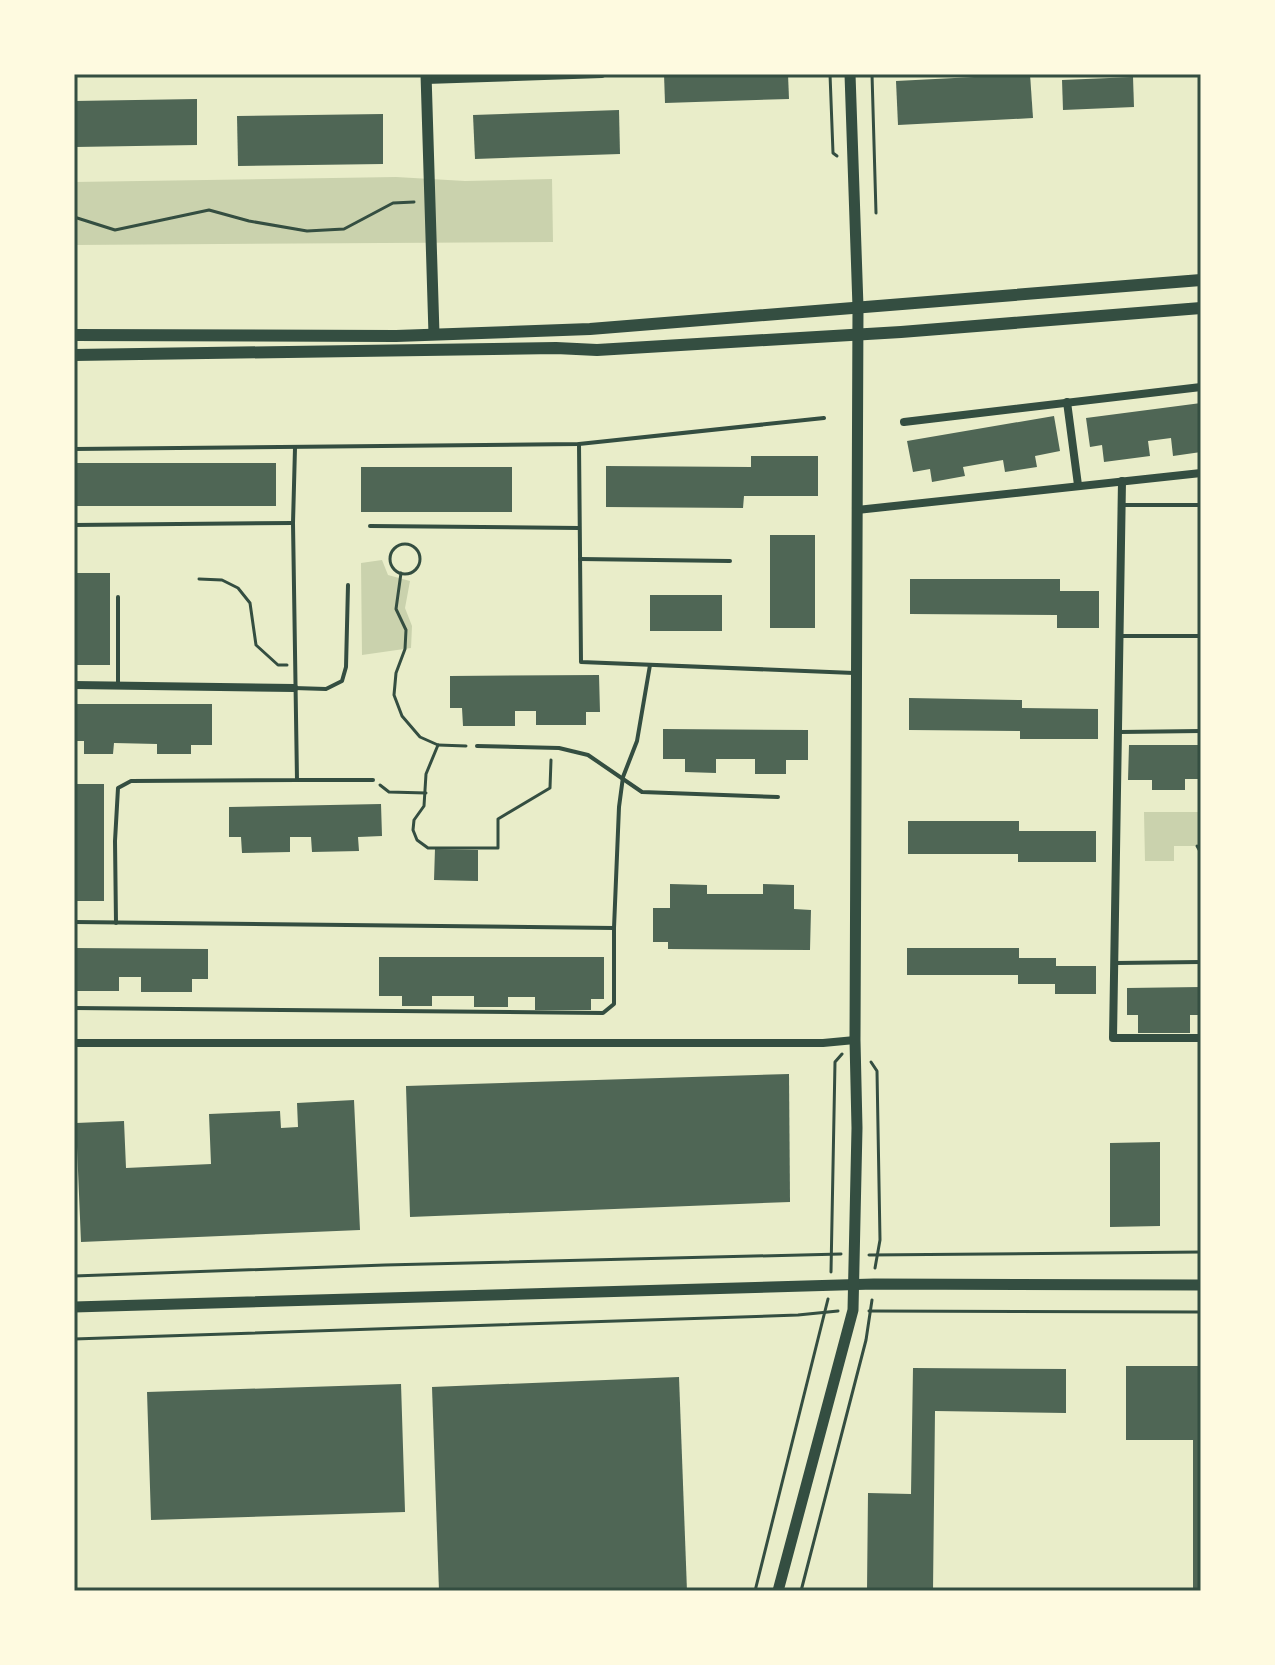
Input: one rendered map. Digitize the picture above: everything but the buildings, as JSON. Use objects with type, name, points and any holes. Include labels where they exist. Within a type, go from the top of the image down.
[{"type":"main road","points":[[74,335],[434,334],[590,329],[1201,280]]},
{"type":"main road","points":[[74,355],[597,350],[1201,308]]},
{"type":"street","points":[[434,334],[426,77],[602,74]]},
{"type":"street","points":[[778,1591],[853,1310],[857,1128],[858,307],[850,74]]},
{"type":"street","points":[[904,422],[1201,387]]},
{"type":"street","points":[[1067,402],[1078,485]]},
{"type":"street","points":[[857,510],[1201,473]]},
{"type":"street","points":[[1122,481],[1113,1038],[1201,1038]]},
{"type":"street","points":[[74,685],[294,688]]},
{"type":"street","points":[[74,1043],[823,1043],[855,1040]]},
{"type":"street","points":[[74,1307],[853,1285],[1201,1285]]},
{"type":"lane","points":[[74,449],[579,444],[824,418]]},
{"type":"lane","points":[[579,444],[581,662],[856,673]]},
{"type":"lane","points":[[295,448],[293,523],[297,780]]},
{"type":"lane","points":[[1121,505],[1201,505]]},
{"type":"lane","points":[[74,525],[293,523]]},
{"type":"lane","points":[[370,526],[579,528]]},
{"type":"lane","points":[[580,559],[730,561]]},
{"type":"lane","points":[[294,688],[326,689],[342,681],[346,667],[348,585]]},
{"type":"lane","points":[[118,597],[118,685]]},
{"type":"lane","points":[[1119,636],[1201,636]]},
{"type":"lane","points":[[74,1008],[603,1013],[614,1004],[614,928],[623,777],[637,741],[650,665]]},
{"type":"lane","points":[[1118,732],[1201,731]]},
{"type":"lane","points":[[477,746],[559,748],[588,755],[642,792],[778,797]]},
{"type":"lane","points":[[116,923],[118,788],[131,781],[373,780]]},
{"type":"lane","points":[[74,922],[614,928]]},
{"type":"lane","points":[[1114,963],[1201,962]]},
{"type":"path","points":[[830,74],[833,153],[854,164]]},
{"type":"path","points":[[872,74],[876,213]]},
{"type":"path","points":[[74,217],[115,230],[209,210],[307,231],[344,229],[393,203],[430,201]]},
{"type":"path","points":[[410,545],[418,551],[418,566],[411,573],[401,573],[393,568],[390,555],[395,547],[410,545]]},
{"type":"path","points":[[401,573],[396,609],[406,630],[394,695],[402,716],[420,737],[438,745],[477,746]]},
{"type":"path","points":[[199,579],[222,580],[238,588],[250,603],[256,645],[278,665],[294,665]]},
{"type":"path","points":[[438,745],[426,774],[424,806],[414,820],[413,830],[417,840],[428,848],[498,848],[498,819],[550,788],[551,756],[543,748]]},
{"type":"path","points":[[373,780],[389,792],[426,793]]},
{"type":"path","points":[[1197,846],[1201,853]]},
{"type":"path","points":[[755,1591],[826,1312],[832,1254],[835,1062],[855,1040]]},
{"type":"path","points":[[74,1276],[370,1265],[832,1254],[1201,1252]]},
{"type":"path","points":[[74,1339],[767,1316],[853,1310],[1201,1312]]},
{"type":"green space","points":[[396,177],[465,181],[552,179],[553,242],[74,245],[74,182]]},
{"type":"green space","points":[[382,560],[388,575],[410,581],[405,608],[412,626],[411,648],[362,655],[361,563]]},
{"type":"green space","points":[[1144,812],[1201,812],[1201,846],[1174,846],[1174,861],[1145,861]]}]
